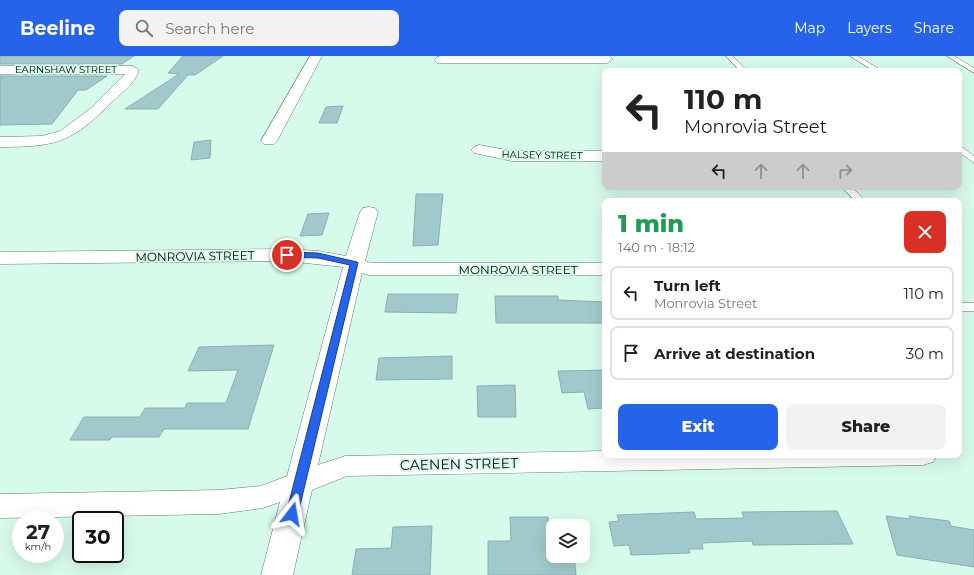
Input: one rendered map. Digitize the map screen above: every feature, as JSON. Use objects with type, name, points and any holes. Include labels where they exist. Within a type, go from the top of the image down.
[{"type":"street","points":[[269,141],[316,56]]},
{"type":"street","points":[[441,60],[607,58],[612,68]]},
{"type":"street","name":"EARNSHAW STREET","points":[[0,70],[133,70],[130,78],[73,130],[56,138],[33,141],[0,142]]},
{"type":"street","name":"HALSEY STREET","points":[[479,150],[512,156],[602,156]]},
{"type":"street","points":[[277,575],[354,263],[369,212]]},
{"type":"street","name":"MONROVIA STREET","points":[[0,258],[287,255],[318,256],[354,263],[369,269],[602,269]]},
{"type":"street","name":"CAENEN STREET","points":[[0,506],[219,502],[263,496],[345,466],[765,458]]},
{"type":"lane","points":[[729,56],[741,68]]},
{"type":"lane","points":[[853,56],[874,68]]},
{"type":"lane","points":[[950,56],[974,71]]},
{"type":"lane","points":[[963,56],[974,63]]},
{"type":"lane","points":[[962,150],[974,160]]},
{"type":"lane","points":[[850,190],[857,198]]},
{"type":"lane","points":[[962,307],[974,307]]},
{"type":"building","points":[[0,56],[134,56],[122,64],[0,64]]},
{"type":"building","points":[[183,56],[223,56],[195,75],[188,75],[158,109],[125,109],[179,74],[168,73]]},
{"type":"building","points":[[0,76],[107,76],[86,90],[78,90],[52,124],[0,125]]},
{"type":"building","points":[[343,106],[337,123],[319,123],[326,107]]},
{"type":"building","points":[[211,140],[210,158],[191,160],[194,142]]},
{"type":"building","points":[[416,194],[443,194],[438,245],[413,246]]},
{"type":"building","points":[[329,213],[322,235],[300,236],[308,214]]},
{"type":"building","points":[[388,294],[458,294],[456,313],[385,312]]},
{"type":"building","points":[[495,296],[558,296],[558,300],[602,302],[602,323],[496,323]]},
{"type":"building","points":[[274,345],[248,429],[164,429],[159,437],[112,437],[110,440],[70,440],[84,417],[140,417],[145,408],[185,408],[187,403],[226,403],[238,370],[188,371],[199,347]]},
{"type":"building","points":[[452,356],[452,379],[376,380],[379,358]]},
{"type":"building","points":[[602,370],[602,408],[588,409],[584,392],[562,393],[558,371]]},
{"type":"building","points":[[515,385],[516,417],[478,417],[477,386]]},
{"type":"building","points":[[837,511],[853,544],[753,545],[752,541],[702,543],[703,549],[689,549],[690,553],[631,555],[629,545],[614,546],[609,522],[619,521],[617,515],[694,512],[696,519],[744,518],[742,512]]},
{"type":"building","points":[[886,516],[910,519],[909,516],[949,521],[951,526],[974,530],[974,567],[897,555]]},
{"type":"building","points":[[510,517],[548,517],[548,519],[546,519],[546,563],[575,563],[576,575],[488,575],[488,541],[511,541]]},
{"type":"building","points":[[432,526],[430,575],[352,575],[356,549],[391,548],[393,527]]},
{"type":"route","points":[[287,255],[318,256],[354,263],[292,514]]}]
